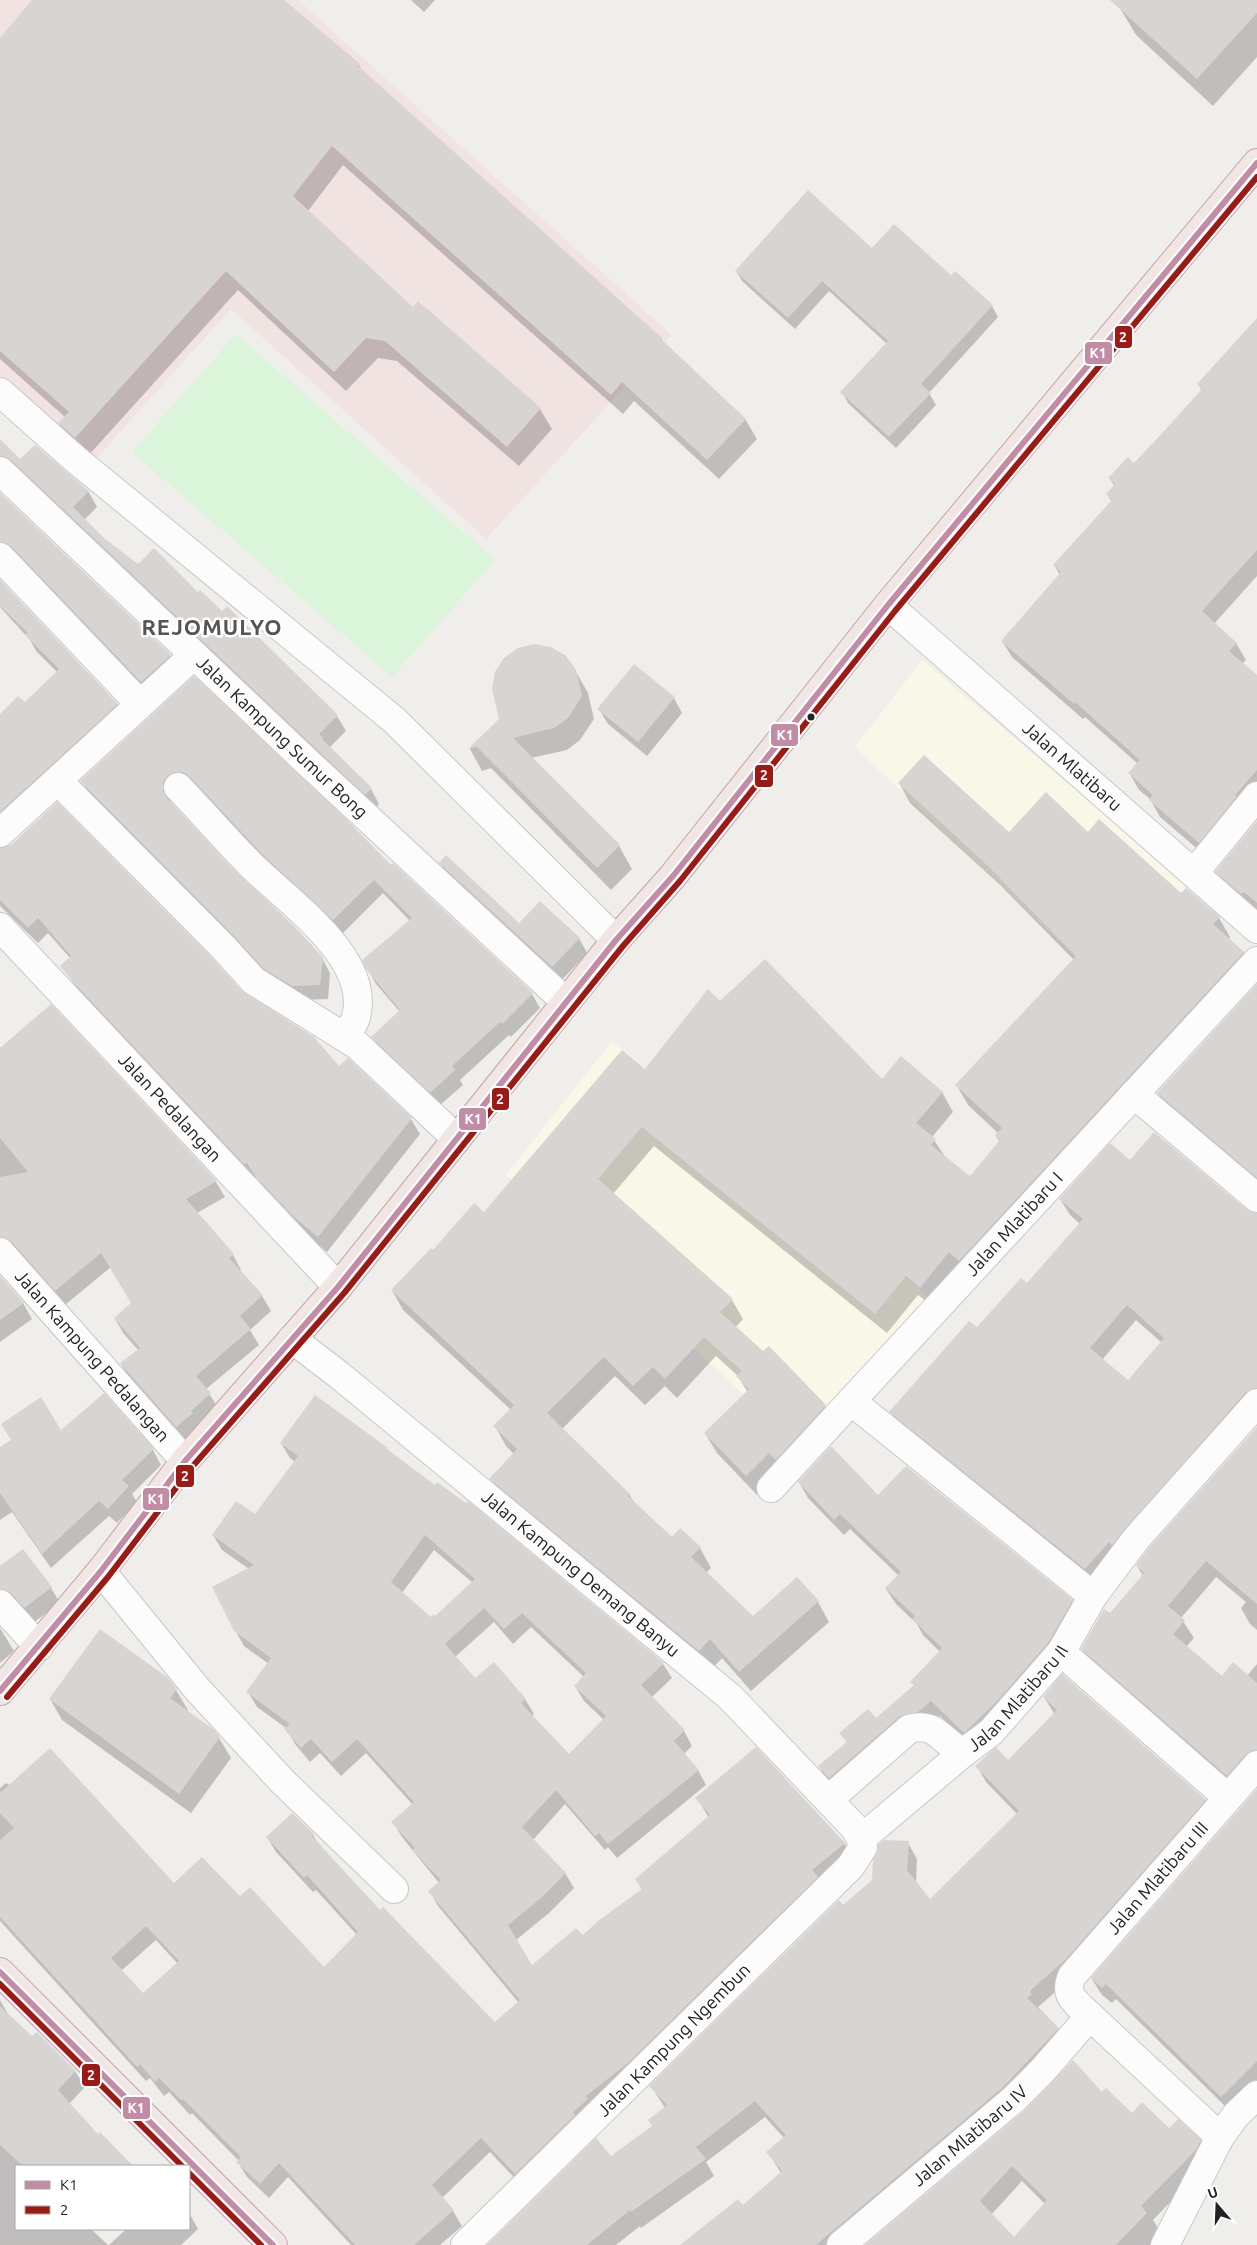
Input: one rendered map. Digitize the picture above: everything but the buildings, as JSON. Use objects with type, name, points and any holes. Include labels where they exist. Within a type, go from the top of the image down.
[{"type":"highway","points":[[0,1691],[101,1571],[185,1460],[338,1288],[616,940],[673,876],[888,604],[1257,163]]},
{"type":"highway","points":[[0,1972],[273,2245]]},
{"type":"street","points":[[0,392],[74,458],[394,720],[616,940]]},
{"type":"street","name":"Jalan Kampung Sumur Bong","points":[[0,471],[566,1002]]},
{"type":"street","points":[[0,557],[140,704]]},
{"type":"street","name":"Jalan Mlatibaru","points":[[888,604],[1257,929]]},
{"type":"street","points":[[0,833],[194,655]]},
{"type":"street","points":[[58,781],[223,947],[245,973],[294,1007],[357,1045],[457,1139]]},
{"type":"street","points":[[178,787],[251,865],[330,939],[349,967],[358,1000],[356,1019],[345,1037]]},
{"type":"street","points":[[1194,873],[1257,796]]},
{"type":"street","name":"Jalan Pedalangan","points":[[0,927],[338,1288]]},
{"type":"street","name":"Jalan Mlatibaru I","points":[[771,1488],[1257,961]]},
{"type":"street","points":[[1134,1094],[1257,1198]]},
{"type":"street","name":"Jalan Kampung Pedalangan","points":[[0,1252],[185,1460]]},
{"type":"street","name":"Jalan Kampung Demang Banyu","points":[[292,1339],[339,1375],[730,1697],[858,1833]]},
{"type":"street","points":[[850,1401],[1093,1596]]},
{"type":"street","name":"Jalan Mlatibaru II","points":[[828,1800],[908,1729],[928,1726],[950,1746],[962,1753],[991,1732],[1061,1652],[1093,1596],[1136,1539],[1257,1403]]},
{"type":"street","points":[[101,1571],[198,1690],[282,1781],[394,1889]]},
{"type":"street","points":[[0,1604],[38,1647]]},
{"type":"street","points":[[1061,1652],[1228,1798]]},
{"type":"street","points":[[858,1833],[962,1753]]},
{"type":"street","name":"Jalan Mlatibaru III","points":[[1090,2016],[1070,1996],[1068,1986],[1072,1976],[1257,1766]]},
{"type":"street","name":"Jalan Kampung Ngembun","points":[[465,2245],[851,1866],[863,1847],[858,1833]]},
{"type":"street","points":[[1090,2016],[1220,2137]]},
{"type":"street","name":"Jalan Mlatibaru IV","points":[[847,2243],[1013,2100],[1042,2071],[1090,2016]]},
{"type":"street","points":[[1165,2245],[1220,2137],[1236,2115],[1257,2095]]},
{"type":"shaded area","points":[[0,0],[298,0],[672,335],[486,539],[231,309],[93,462],[0,378]]},
{"type":"shaded area","points":[[922,660],[1189,885],[1101,982],[855,747]]},
{"type":"shaded area","points":[[612,1041],[935,1302],[802,1448],[506,1175]]},
{"type":"green space","points":[[236,334],[495,560],[392,677],[132,452]]},
{"type":"transit line","name":"K1","points":[[0,1691],[101,1571],[185,1461],[338,1287],[616,940],[673,876],[888,605],[1257,163]]},
{"type":"transit line","name":"2","points":[[7,1697],[108,1577],[192,1467],[345,1292],[623,946],[680,881],[895,611],[1257,177]]},
{"type":"transit line","name":"K1","points":[[0,1972],[273,2245]]},
{"type":"transit line","name":"2","points":[[0,1984],[181,2165]]},
{"type":"transit line","name":"2","points":[[190,2174],[261,2245]]},
{"type":"district","name":"REJOMULYO","points":[[212,627]]}]
